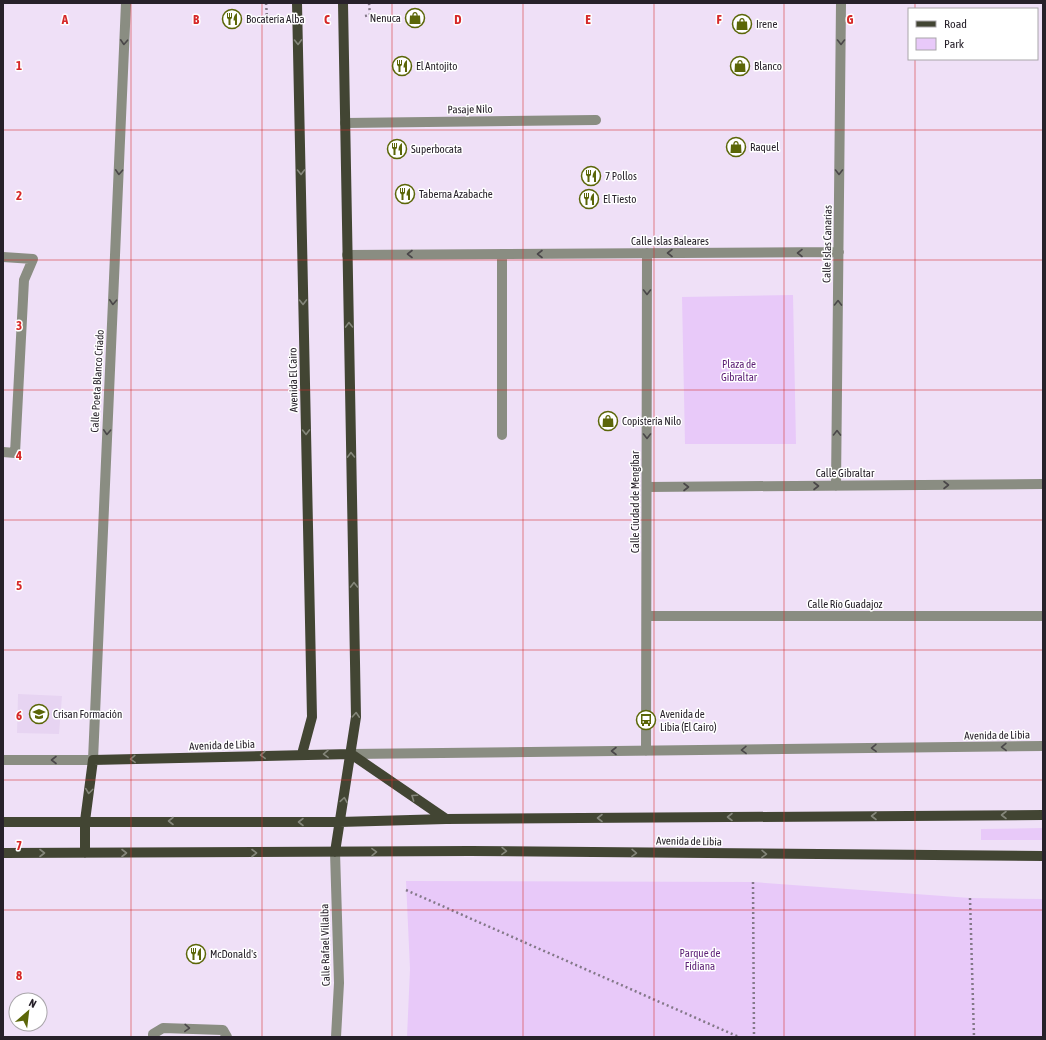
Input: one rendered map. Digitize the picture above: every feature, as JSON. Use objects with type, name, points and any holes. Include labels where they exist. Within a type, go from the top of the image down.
[{"type":"main road","name":"Avenida El Cairo","points":[[297,3],[312,717],[302,754]]},
{"type":"main road","points":[[335,852],[351,754],[356,710],[342,3]]},
{"type":"main road","name":"Avenida de Libia","points":[[92,760],[351,754]]},
{"type":"main road","points":[[351,754],[446,819]]},
{"type":"main road","points":[[85,853],[85,821],[92,760]]},
{"type":"main road","name":"Avenida de Libia","points":[[3,822],[340,822],[446,819],[1043,815]]},
{"type":"main road","name":"Avenida de Libia","points":[[3,853],[470,851],[1043,856]]},
{"type":"street","name":"Calle Poeta Blanco Criado","points":[[92,760],[126,3]]},
{"type":"street","name":"Calle Islas Canarias","points":[[836,486],[841,3]]},
{"type":"street","name":"Pasaje Nilo","points":[[345,123],[596,120]]},
{"type":"street","name":"Calle Islas Baleares","points":[[347,255],[839,252]]},
{"type":"street","name":"Calle Ciudad de Mengíbar","points":[[646,751],[647,253]]},
{"type":"street","points":[[502,254],[502,435]]},
{"type":"street","points":[[3,256],[33,259],[24,280],[15,452],[3,452]]},
{"type":"street","name":"Calle Gibraltar","points":[[647,487],[1043,484]]},
{"type":"street","name":"Calle Río Guadajoz","points":[[647,616],[1043,616]]},
{"type":"street","name":"Avenida de Libia","points":[[351,754],[1043,746]]},
{"type":"street","name":"Avenida de Libia","points":[[3,760],[92,760]]},
{"type":"street","name":"Calle Rafael Villalba","points":[[335,852],[339,983],[336,1037]]},
{"type":"street","points":[[153,1037],[153,1034],[163,1028],[223,1030],[227,1037]]},
{"type":"path","points":[[753,882],[754,1037]]},
{"type":"path","points":[[406,890],[740,1037]]},
{"type":"path","points":[[970,898],[974,1037]]},
{"type":"shaded area","name":"Crisan Formación","points":[[18,694],[62,696],[59,734],[17,733]]},
{"type":"green space","name":"Plaza de Gibraltar","points":[[793,295],[796,444],[685,444],[682,297]]},
{"type":"green space","points":[[1043,828],[1043,840],[981,840],[981,829]]},
{"type":"green space","name":"Parque de Fidiana","points":[[406,881],[753,882],[970,898],[1043,899],[1043,1037],[407,1037],[410,969]]},
{"type":"place","name":"Nenuca","points":[[415,18]]},
{"type":"place","name":"Bocatería Alba","points":[[232,19]]},
{"type":"place","name":"Irene","points":[[742,24]]},
{"type":"place","name":"El Antojito","points":[[402,66]]},
{"type":"place","name":"Blanco","points":[[740,66]]},
{"type":"place","name":"Raquel","points":[[736,147]]},
{"type":"place","name":"Superbocata","points":[[397,149]]},
{"type":"place","name":"7 Pollos","points":[[591,176]]},
{"type":"place","name":"Taberna Azabache","points":[[405,194]]},
{"type":"place","name":"El Tiesto","points":[[589,199]]},
{"type":"place","name":"Copistería Nilo","points":[[608,421]]},
{"type":"place","name":"Crisan Formación","points":[[39,714]]},
{"type":"place","name":"Avenida de Libia (El Cairo)","points":[[646,720]]},
{"type":"place","name":"McDonald's","points":[[196,954]]}]
